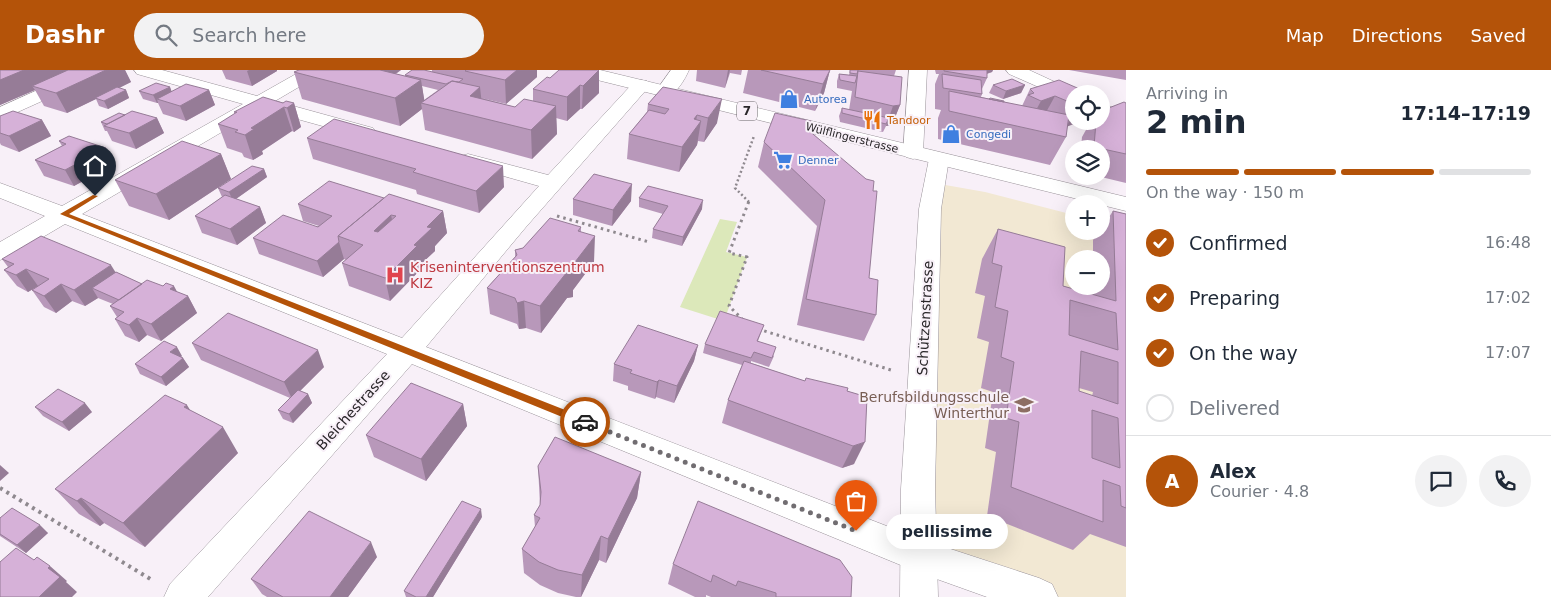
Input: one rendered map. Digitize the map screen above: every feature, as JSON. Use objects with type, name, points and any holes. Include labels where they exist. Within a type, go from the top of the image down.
[{"type":"street","points":[[0,114],[96,70]]},
{"type":"street","points":[[144,70],[382,136]]},
{"type":"street","points":[[0,252],[315,70]]},
{"type":"street","name":"Wülflingerstrasse","points":[[579,70],[1126,204]]},
{"type":"street","name":"Bleichestrasse","points":[[183,597],[407,351],[553,183],[653,88],[677,78],[680,70]]},
{"type":"street","points":[[913,152],[918,70]]},
{"type":"street","points":[[1015,70],[1065,92]]},
{"type":"street","points":[[1110,113],[1126,120]]},
{"type":"street","points":[[449,155],[553,183]]},
{"type":"street","name":"Schützenstrasse","points":[[918,597],[920,556],[918,489],[930,209],[938,159]]},
{"type":"street","points":[[0,190],[920,556],[1040,597]]},
{"type":"path","points":[[754,135],[735,188],[749,201],[729,253],[747,257],[729,306],[749,326],[892,370]]},
{"type":"path","points":[[549,213],[649,242]]},
{"type":"path","points":[[0,488],[152,580]]},
{"type":"shaded area","name":"Berufsbildungsschule Winterthur","points":[[934,183],[985,192],[1065,213],[1065,240],[1110,240],[1110,225],[1126,229],[1126,597],[1039,597],[920,557]]},
{"type":"green space","points":[[720,219],[737,222],[726,252],[747,257],[724,321],[680,307]]},
{"type":"building","points":[[0,70],[24,70],[0,80]]},
{"type":"building","points":[[68,70],[106,70],[56,93],[32,86]]},
{"type":"building","points":[[299,70],[380,70],[421,80],[395,98],[294,72]]},
{"type":"building","points":[[412,70],[424,70],[463,79],[459,82],[452,81],[446,84],[405,75]]},
{"type":"building","points":[[466,70],[517,70],[505,80]]},
{"type":"building","points":[[559,70],[599,70],[583,86],[580,85],[567,97],[533,89]]},
{"type":"building","points":[[761,70],[830,70],[823,84]]},
{"type":"building","points":[[850,70],[858,70],[857,74],[850,73]]},
{"type":"building","points":[[987,70],[987,78],[944,71]]},
{"type":"building","points":[[858,71],[902,77],[900,105],[893,106],[855,97]]},
{"type":"building","points":[[839,74],[857,76],[855,83],[840,80]]},
{"type":"building","points":[[942,74],[981,80],[982,94],[943,88]]},
{"type":"building","points":[[1012,79],[1025,85],[1006,91],[993,85]]},
{"type":"building","points":[[1059,80],[1070,85],[1065,85],[1065,100],[1055,96],[1041,101],[1028,95],[1034,93],[1030,89]]},
{"type":"building","points":[[452,81],[480,87],[470,96],[515,107],[524,99],[556,106],[531,130],[421,103]]},
{"type":"building","points":[[156,83],[170,87],[153,95],[139,91]]},
{"type":"building","points":[[186,84],[209,90],[180,106],[157,99]]},
{"type":"building","points":[[117,87],[126,90],[104,101],[95,98]]},
{"type":"building","points":[[663,87],[722,99],[708,118],[697,115],[694,119],[701,121],[682,147],[629,134],[649,110],[665,114],[669,109],[648,104]]},
{"type":"building","points":[[949,91],[1065,114],[1066,137],[949,111]]},
{"type":"building","points":[[263,97],[283,103],[286,101],[294,103],[287,108],[284,107],[251,128],[254,129],[245,135],[235,132],[238,130],[218,124],[237,112],[234,112]]},
{"type":"building","points":[[989,99],[1004,101],[1004,102]]},
{"type":"building","points":[[1124,102],[1126,103],[1126,154],[1110,150],[1110,140],[1095,140],[1095,130],[1110,130],[1110,107]]},
{"type":"building","points":[[842,108],[889,118],[886,124],[842,113]]},
{"type":"building","points":[[13,111],[42,120],[9,136],[0,133],[0,116]]},
{"type":"building","points":[[132,111],[157,118],[129,133],[104,126]]},
{"type":"building","points":[[119,113],[125,115],[107,124],[101,122]]},
{"type":"building","points":[[775,113],[811,121],[807,129],[866,179],[874,181],[873,191],[877,191],[869,278],[878,280],[876,315],[806,299],[825,200],[764,142]]},
{"type":"building","points":[[334,119],[503,166],[476,191],[413,172],[416,169],[307,138]]},
{"type":"building","points":[[69,136],[106,148],[65,170],[35,160],[66,144],[59,141]]},
{"type":"building","points":[[182,141],[221,154],[156,194],[115,180]]},
{"type":"building","points":[[252,166],[264,169],[229,192],[218,188]]},
{"type":"building","points":[[594,174],[632,184],[613,210],[573,199]]},
{"type":"building","points":[[329,181],[384,198],[338,236],[339,242],[317,261],[253,238],[283,215],[318,227],[332,216],[298,204]]},
{"type":"building","points":[[648,186],[703,200],[683,237],[653,229],[668,206],[639,198]]},
{"type":"building","points":[[389,194],[443,211],[427,227],[432,228],[414,245],[417,246],[385,278],[342,263],[363,245],[338,236]],"holes":[[[391,215],[396,216],[378,232],[374,231]]]},
{"type":"building","points":[[225,195],[260,207],[230,229],[195,216]]},
{"type":"building","points":[[1113,211],[1126,214],[1126,508],[1121,506],[1120,486],[1103,480],[1103,522],[1011,487],[1019,422],[1006,418],[1014,362],[1001,357],[1008,311],[995,307],[1002,266],[992,263],[998,229],[1065,247],[1063,286],[1065,287],[1065,295],[1095,295],[1116,301]],"holes":[[[1070,300],[1116,313],[1118,350],[1069,335]],[[1081,351],[1118,362],[1118,404],[1079,391]],[[1092,410],[1118,418],[1120,468],[1092,458]]]},
{"type":"building","points":[[550,218],[581,227],[578,231],[595,236],[572,266],[574,271],[567,272],[540,306],[524,301],[517,303],[515,298],[487,288],[517,255],[515,250],[523,248]]},
{"type":"building","points":[[41,236],[111,265],[74,290],[61,284],[44,296],[32,290],[49,279],[26,269],[16,275],[4,270],[14,264],[2,259]]},
{"type":"building","points":[[116,272],[142,284],[119,300],[92,288]]},
{"type":"building","points":[[147,280],[163,286],[166,283],[174,286],[170,289],[188,296],[151,324],[137,318],[129,325],[115,319],[124,312],[110,306]]},
{"type":"building","points":[[720,311],[764,325],[757,341],[776,347],[772,358],[754,352],[751,358],[705,344]]},
{"type":"building","points":[[228,313],[318,350],[284,382],[192,343]]},
{"type":"building","points":[[638,325],[698,345],[677,386],[630,373],[632,370],[614,364]]},
{"type":"building","points":[[164,341],[177,347],[170,352],[183,358],[161,377],[135,364]]},
{"type":"building","points":[[744,361],[805,381],[806,378],[848,388],[847,391],[867,397],[865,442],[853,446],[728,400]]},
{"type":"building","points":[[411,383],[463,404],[421,459],[366,435]]},
{"type":"building","points":[[58,389],[85,403],[62,422],[35,407]]},
{"type":"building","points":[[298,390],[308,394],[289,414],[278,410]]},
{"type":"building","points":[[165,395],[187,405],[184,407],[223,427],[123,523],[81,498],[77,501],[55,489]]},
{"type":"building","points":[[555,437],[641,472],[608,539],[601,536],[582,575],[558,570],[539,562],[522,549],[540,518],[534,515],[540,505],[541,492],[538,466]]},
{"type":"building","points":[[462,501],[481,509],[426,597],[416,597],[404,591]]},
{"type":"building","points":[[698,501],[840,560],[852,577],[851,597],[776,597],[776,593],[738,581],[736,586],[713,575],[711,582],[673,564]]},
{"type":"building","points":[[12,508],[40,525],[17,545],[0,534],[0,518]]},
{"type":"building","points":[[309,511],[371,542],[330,597],[283,597],[251,579]]},
{"type":"building","points":[[16,548],[34,560],[37,557],[50,566],[48,568],[60,577],[39,597],[0,597],[0,562]]},
{"type":"way so far","points":[[585,422],[856,531]]},
{"type":"place","name":"Autorea","points":[[789,99]]},
{"type":"place","name":"Tandoor","points":[[872,120]]},
{"type":"place","name":"Congedi","points":[[951,134]]},
{"type":"place","name":"Denner","points":[[783,160]]},
{"type":"place","name":"Kriseninterventionszentrum KIZ","points":[[395,275]]},
{"type":"place","name":"Berufsbildungsschule Winterthur","points":[[1024,405]]},
{"type":"place","name":"pellissime","points":[[856,531]]},
{"type":"route","points":[[95,196],[63,214],[585,422]]}]
